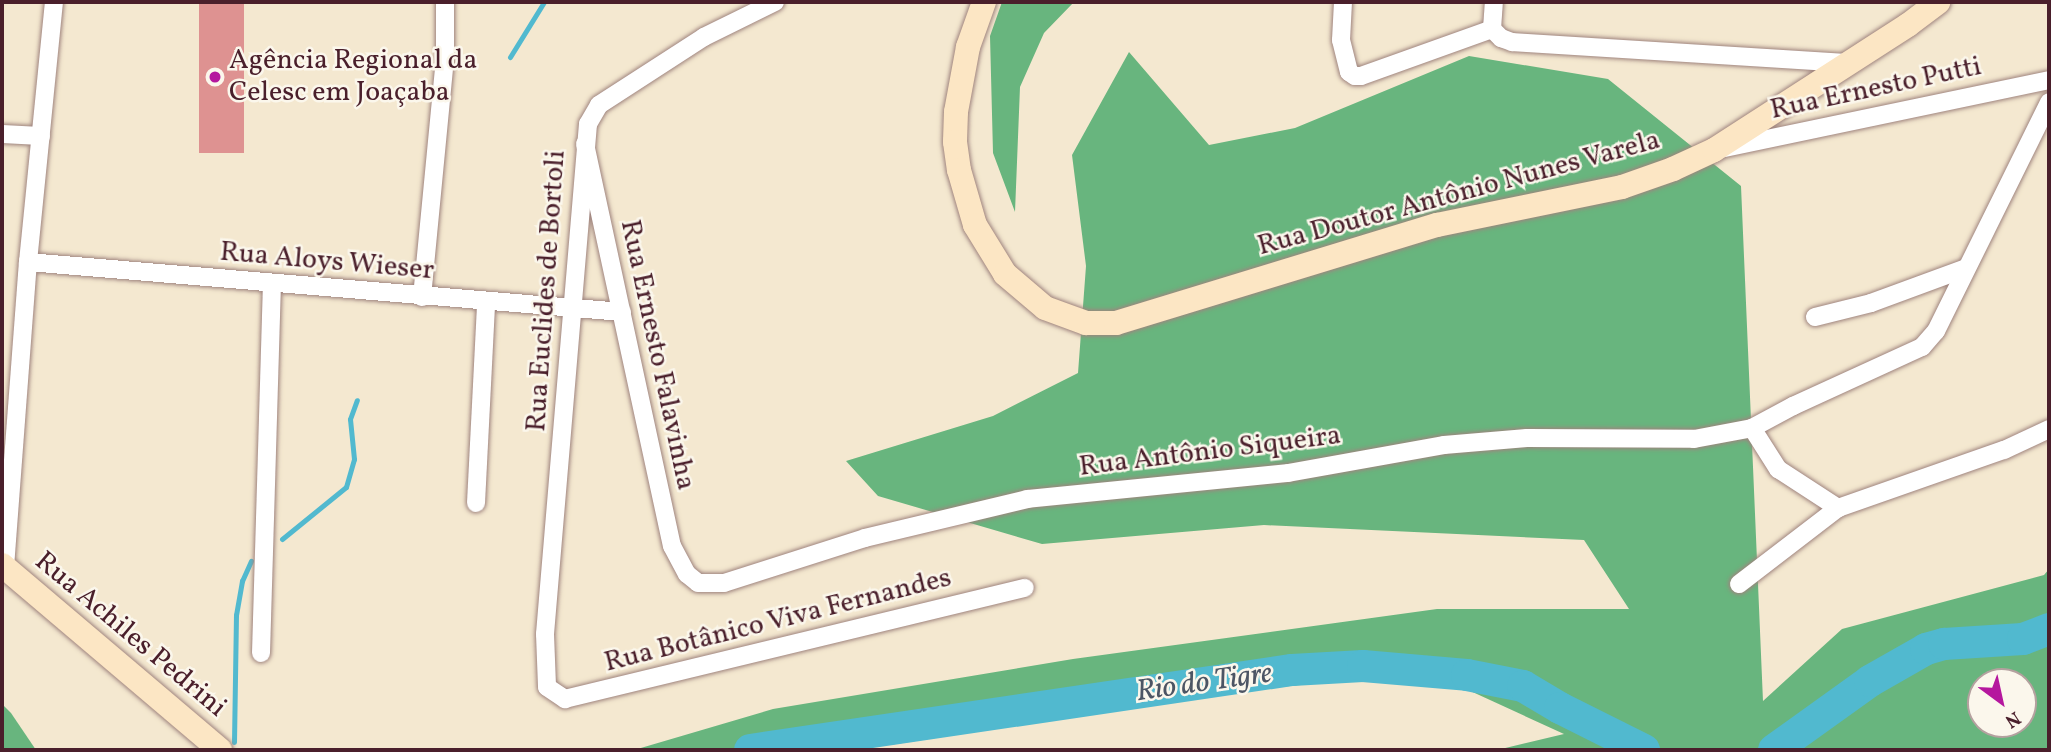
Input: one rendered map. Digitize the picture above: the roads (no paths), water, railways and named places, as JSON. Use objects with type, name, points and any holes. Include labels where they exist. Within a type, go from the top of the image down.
[{"type":"street","points":[[3,566],[28,262],[54,2]]},
{"type":"street","points":[[422,297],[445,60],[445,2]]},
{"type":"street","name":"Rua Euclides de Bortoli","points":[[547,687],[545,634],[573,310],[584,144],[592,113],[599,105],[704,37],[775,2]]},
{"type":"street","name":"Rua Doutor Antônio Nunes Varela","points":[[984,2],[968,47],[956,112],[955,142],[965,196],[975,225],[1005,274],[1045,307],[1086,323],[1116,323],[1437,225],[1622,187],[1714,150],[1845,63],[1908,25],[1938,2]]},
{"type":"street","points":[[1343,2],[1341,40],[1349,72],[1354,76],[1361,76],[1492,29]]},
{"type":"street","points":[[1494,2],[1492,29],[1501,38],[1512,42],[1845,63]]},
{"type":"street","name":"Rua Ernesto Putti","points":[[1714,150],[2049,79]]},
{"type":"street","name":"Rua Antônio Siqueira","points":[[687,574],[698,583],[724,583],[865,538],[1027,499],[1289,473],[1444,444],[1527,438],[1693,439],[1752,429],[1793,406],[1922,347],[1936,331],[2049,102]]},
{"type":"street","points":[[2,134],[41,136]]},
{"type":"street","name":"Rua Ernesto Falavinha","points":[[584,144],[672,546],[687,574]]},
{"type":"street","name":"Rua Aloys Wieser","points":[[28,262],[486,303],[622,312]]},
{"type":"street","points":[[1815,317],[1871,303],[1966,268]]},
{"type":"street","points":[[261,653],[272,284]]},
{"type":"street","points":[[476,503],[486,303]]},
{"type":"street","points":[[1752,429],[1778,469],[1838,508]]},
{"type":"street","points":[[1739,584],[1838,508],[2004,450],[2049,429]]},
{"type":"street","name":"Rua Achiles Pedrini","points":[[3,566],[220,750]]},
{"type":"street","name":"Rua Botânico Viva Fernandes","points":[[547,687],[565,699],[1025,588]]},
{"type":"waterway","points":[[510,57],[544,2]]},
{"type":"waterway","points":[[282,539],[346,487],[354,459],[350,419],[357,400]]},
{"type":"waterway","points":[[234,742],[236,615],[242,581],[251,561]]},
{"type":"waterway","name":"Rio do Tigre","points":[[1774,750],[1870,681],[1926,649],[1944,644],[2023,639],[2049,629]]},
{"type":"waterway","name":"Rio do Tigre","points":[[750,750],[1292,670],[1363,666],[1467,675],[1523,686],[1560,708],[1644,750]]},
{"type":"place","name":"Agência Regional da Celesc em Joaçaba","points":[[215,77]]}]
